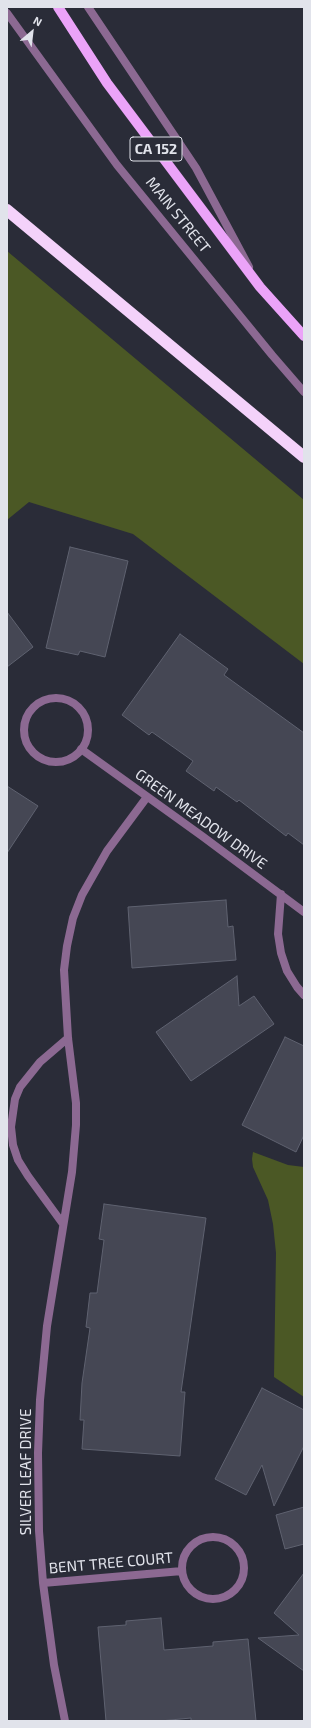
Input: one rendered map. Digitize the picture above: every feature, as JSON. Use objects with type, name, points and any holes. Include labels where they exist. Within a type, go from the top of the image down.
[{"type":"highway","points":[[7,210],[304,457]]},
{"type":"main road","name":"MAIN STREET","points":[[58,7],[107,83],[260,287],[304,336]]},
{"type":"street","points":[[88,7],[196,168],[260,287]]},
{"type":"street","name":"MAIN STREET","points":[[7,13],[117,165],[272,356],[304,392]]},
{"type":"street","points":[[59,698],[69,701],[78,707],[84,715],[87,724],[87,736],[81,749],[68,760],[57,762],[47,761],[37,756],[29,748],[25,738],[26,718],[31,709],[39,702],[59,698]]},
{"type":"street","name":"GREEN MEADOW DRIVE","points":[[81,749],[304,912]]},
{"type":"street","name":"SILVER LEAF DRIVE","points":[[65,1721],[54,1666],[38,1531],[40,1400],[47,1326],[72,1172],[76,1125],[76,1103],[68,1038],[64,970],[73,918],[82,895],[107,851],[147,797]]},
{"type":"street","points":[[281,894],[278,934],[281,953],[287,971],[304,995]]},
{"type":"street","points":[[63,1224],[18,1160],[13,1145],[10,1128],[15,1099],[20,1087],[40,1062],[68,1038]]},
{"type":"street","points":[[217,1536],[230,1542],[240,1552],[244,1561],[242,1580],[236,1590],[227,1596],[217,1599],[206,1598],[196,1594],[188,1586],[182,1571],[184,1555],[190,1546],[198,1540],[207,1537],[217,1536]]},
{"type":"street","name":"BENT TREE COURT","points":[[43,1583],[182,1571]]},
{"type":"green space","points":[[7,251],[304,500],[304,664],[133,534],[29,502],[7,520]]},
{"type":"green space","points":[[253,1152],[288,1165],[304,1167],[304,1397],[274,1377],[276,1253],[273,1224],[268,1200],[253,1167]]},
{"type":"building","points":[[70,547],[128,561],[105,657],[80,651],[78,655],[46,648]]},
{"type":"building","points":[[7,612],[33,647],[7,667]]},
{"type":"building","points":[[180,634],[228,669],[224,675],[304,733],[304,845],[288,833],[286,836],[239,800],[237,802],[216,787],[214,791],[186,771],[193,761],[152,732],[149,735],[122,715]]},
{"type":"building","points":[[7,786],[38,806],[7,853]]},
{"type":"building","points":[[226,900],[228,927],[233,926],[236,960],[132,968],[128,907]]},
{"type":"building","points":[[237,976],[239,1006],[254,996],[274,1024],[191,1081],[156,1032]]},
{"type":"building","points":[[285,1037],[304,1046],[304,1135],[296,1152],[242,1125]]},
{"type":"building","points":[[104,1204],[206,1218],[181,1392],[185,1392],[180,1456],[82,1449],[84,1420],[80,1420],[82,1383],[90,1328],[86,1327],[90,1293],[97,1293],[104,1240],[99,1239]]},
{"type":"building","points":[[262,1388],[304,1410],[304,1446],[274,1506],[262,1465],[246,1495],[215,1479]]},
{"type":"building","points":[[304,1507],[304,1544],[285,1549],[276,1515]]},
{"type":"building","points":[[304,1573],[304,1671],[258,1638],[299,1635],[274,1613]]},
{"type":"building","points":[[161,1618],[164,1650],[213,1646],[213,1642],[248,1639],[256,1721],[191,1721],[191,1718],[160,1721],[106,1721],[98,1627],[126,1625],[126,1621]]}]
